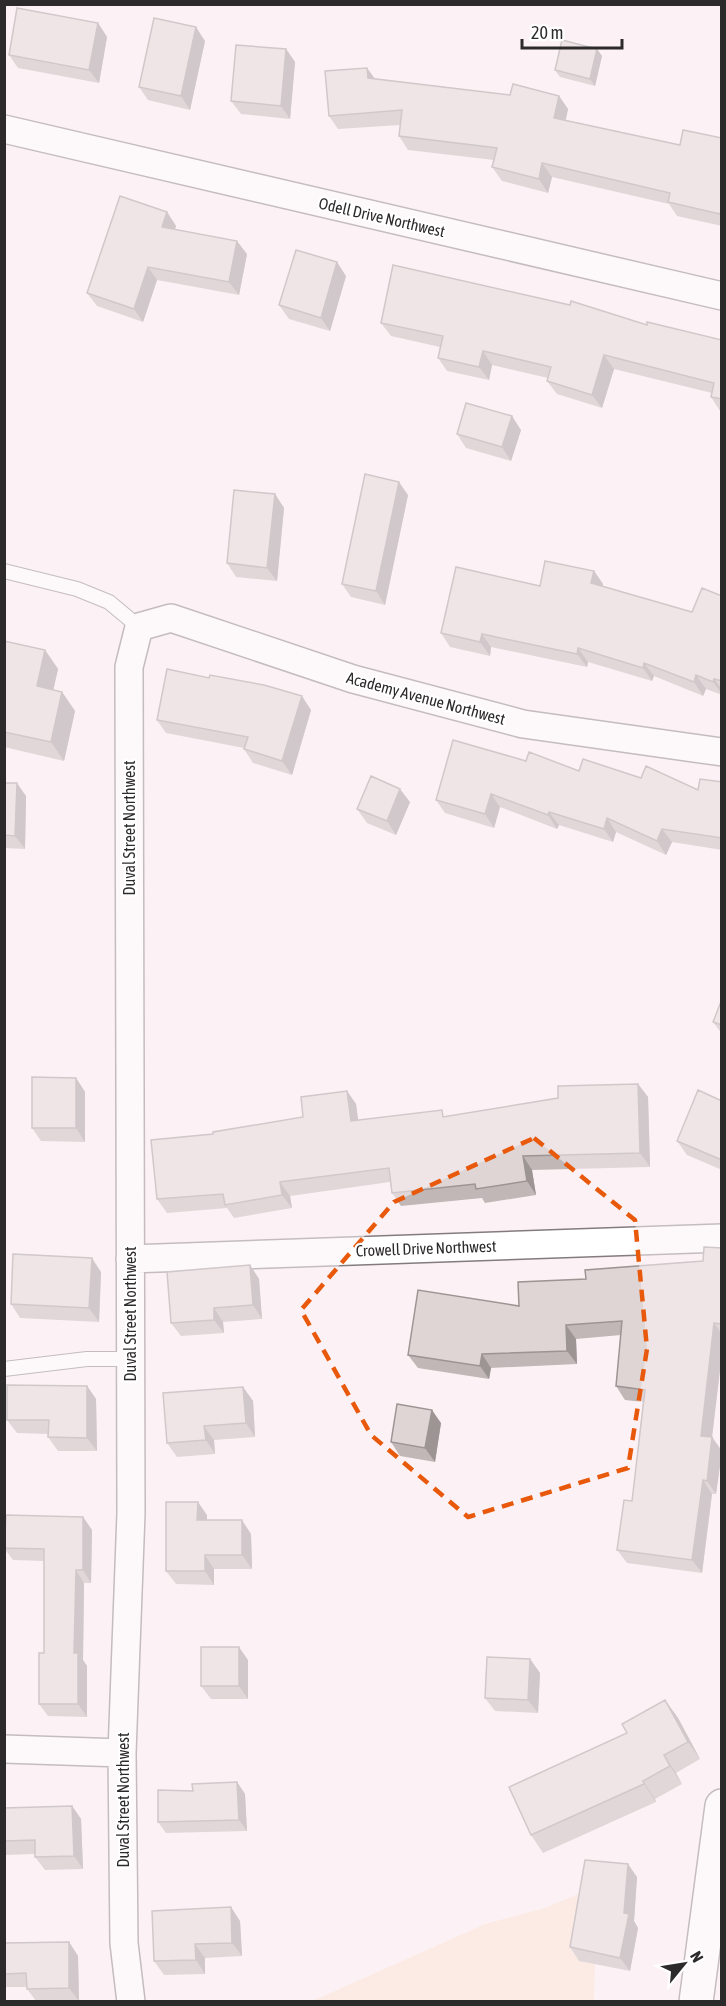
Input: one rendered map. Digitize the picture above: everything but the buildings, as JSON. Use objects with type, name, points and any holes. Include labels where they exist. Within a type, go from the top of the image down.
[{"type":"street","name":"Odell Drive Northwest","points":[[4,129],[722,296]]},
{"type":"street","name":"Academy Avenue Northwest","points":[[139,627],[171,618],[353,679],[523,724],[722,752]]},
{"type":"street","name":"Duval Street Northwest","points":[[131,2001],[124,1943],[122,1753],[130,1513],[129,667],[139,627]]},
{"type":"street","name":"Crowell Drive Northwest","points":[[130,1259],[722,1238]]},
{"type":"street","points":[[4,1749],[122,1753]]},
{"type":"street","points":[[696,2001],[722,1806]]},
{"type":"lane","points":[[4,571],[77,588],[109,602],[139,627]]},
{"type":"lane","points":[[4,1369],[87,1359],[130,1359]]},
{"type":"highlighted area","points":[[534,1138],[635,1220],[647,1349],[628,1468],[468,1517],[371,1435],[301,1310],[394,1202]]},
{"type":"shaded area","points":[[592,1888],[594,2001],[310,2002],[485,1924],[545,1908]]}]
